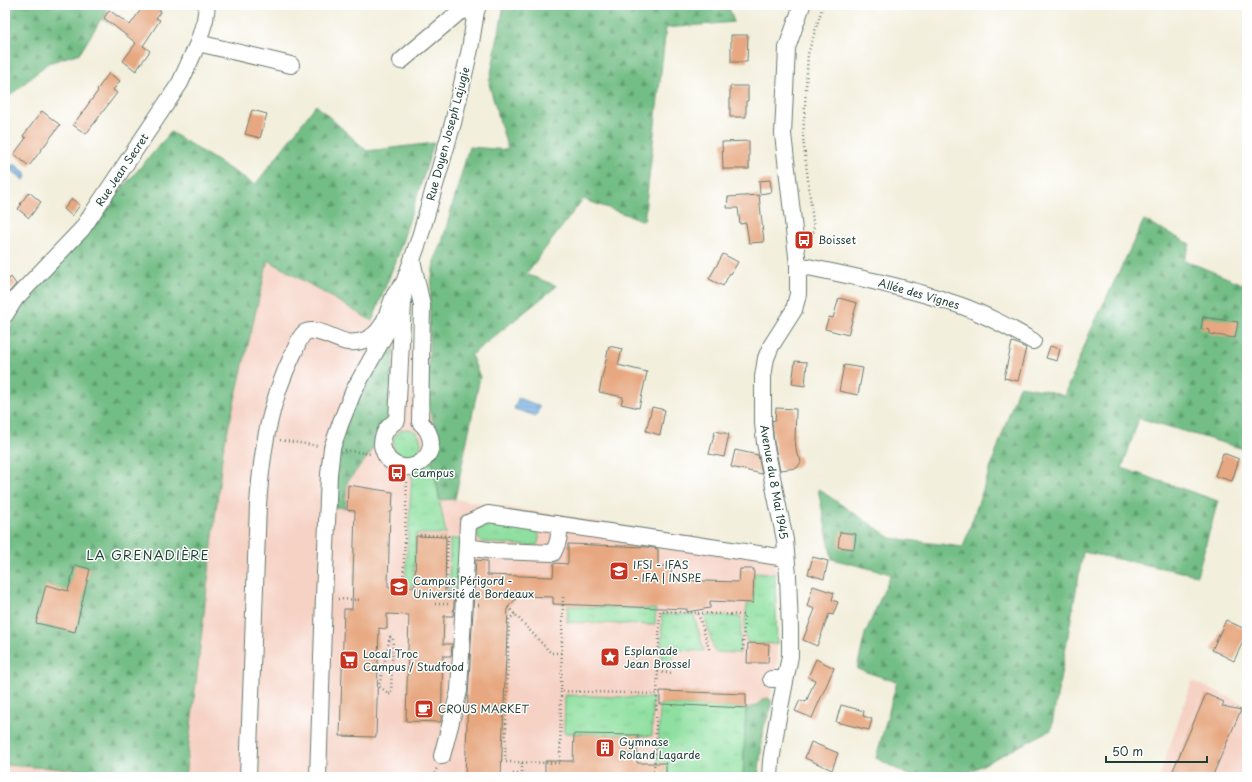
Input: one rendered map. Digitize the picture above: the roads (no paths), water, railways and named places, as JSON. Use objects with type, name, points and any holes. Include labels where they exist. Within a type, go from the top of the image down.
[{"type":"street","name":"Rue Jean Secret","points":[[5,316],[15,299],[82,229],[180,83],[198,43],[207,5]]},
{"type":"street","name":"Avenue du 8 Mai 1945","points":[[770,777],[778,679],[790,656],[790,629],[785,540],[765,443],[763,423],[763,377],[766,358],[771,346],[794,310],[798,294],[798,265],[783,134],[787,48],[802,5]]},
{"type":"street","points":[[400,61],[458,13],[477,7]]},
{"type":"street","name":"Rue Doyen Joseph Lajugie","points":[[412,260],[422,305],[420,422],[426,427],[430,434],[431,442],[427,456],[422,462],[416,466],[408,467],[399,466],[386,456],[382,440],[390,425],[397,420],[404,283],[453,123],[470,49],[477,7]]},
{"type":"street","points":[[198,43],[291,64]]},
{"type":"street","name":"Allée des Vignes","points":[[798,265],[882,282],[960,306],[1007,326],[1033,341]]},
{"type":"street","points":[[248,777],[258,505],[265,437],[275,400],[286,367],[301,337],[307,332],[315,331],[349,342],[359,342],[369,338],[378,331],[387,317],[395,294],[404,283]]},
{"type":"street","points":[[318,777],[332,599],[329,474],[332,448],[354,390],[393,320],[399,305],[404,283]]},
{"type":"street","points":[[442,756],[458,691],[468,523],[488,514],[779,558],[786,557]]},
{"type":"street","points":[[467,547],[494,551],[553,553],[558,542],[560,532],[557,524]]},
{"type":"water","points":[[12,165],[16,165],[27,174],[24,180],[11,170],[10,167]]},
{"type":"water","points":[[518,398],[540,406],[536,416],[514,409]]},
{"type":"place","name":"Boisset","points":[[804,240]]},
{"type":"place","name":"Campus","points":[[397,473]]},
{"type":"place","name":"IFSI - IFAS - IFA | INSPE","points":[[619,571]]},
{"type":"place","name":"Campus Périgord - Université de Bordeaux","points":[[399,587]]},
{"type":"place","name":"Esplanade Jean Brossel","points":[[610,657]]},
{"type":"place","name":"Local Troc Campus / Studfood","points":[[349,660]]},
{"type":"place","name":"CROUS MARKET","points":[[424,709]]},
{"type":"place","name":"Gymnase Roland Lagarde","points":[[605,748]]},
{"type":"district","name":"LA GRENADIÈRE","points":[[148,555]]}]
